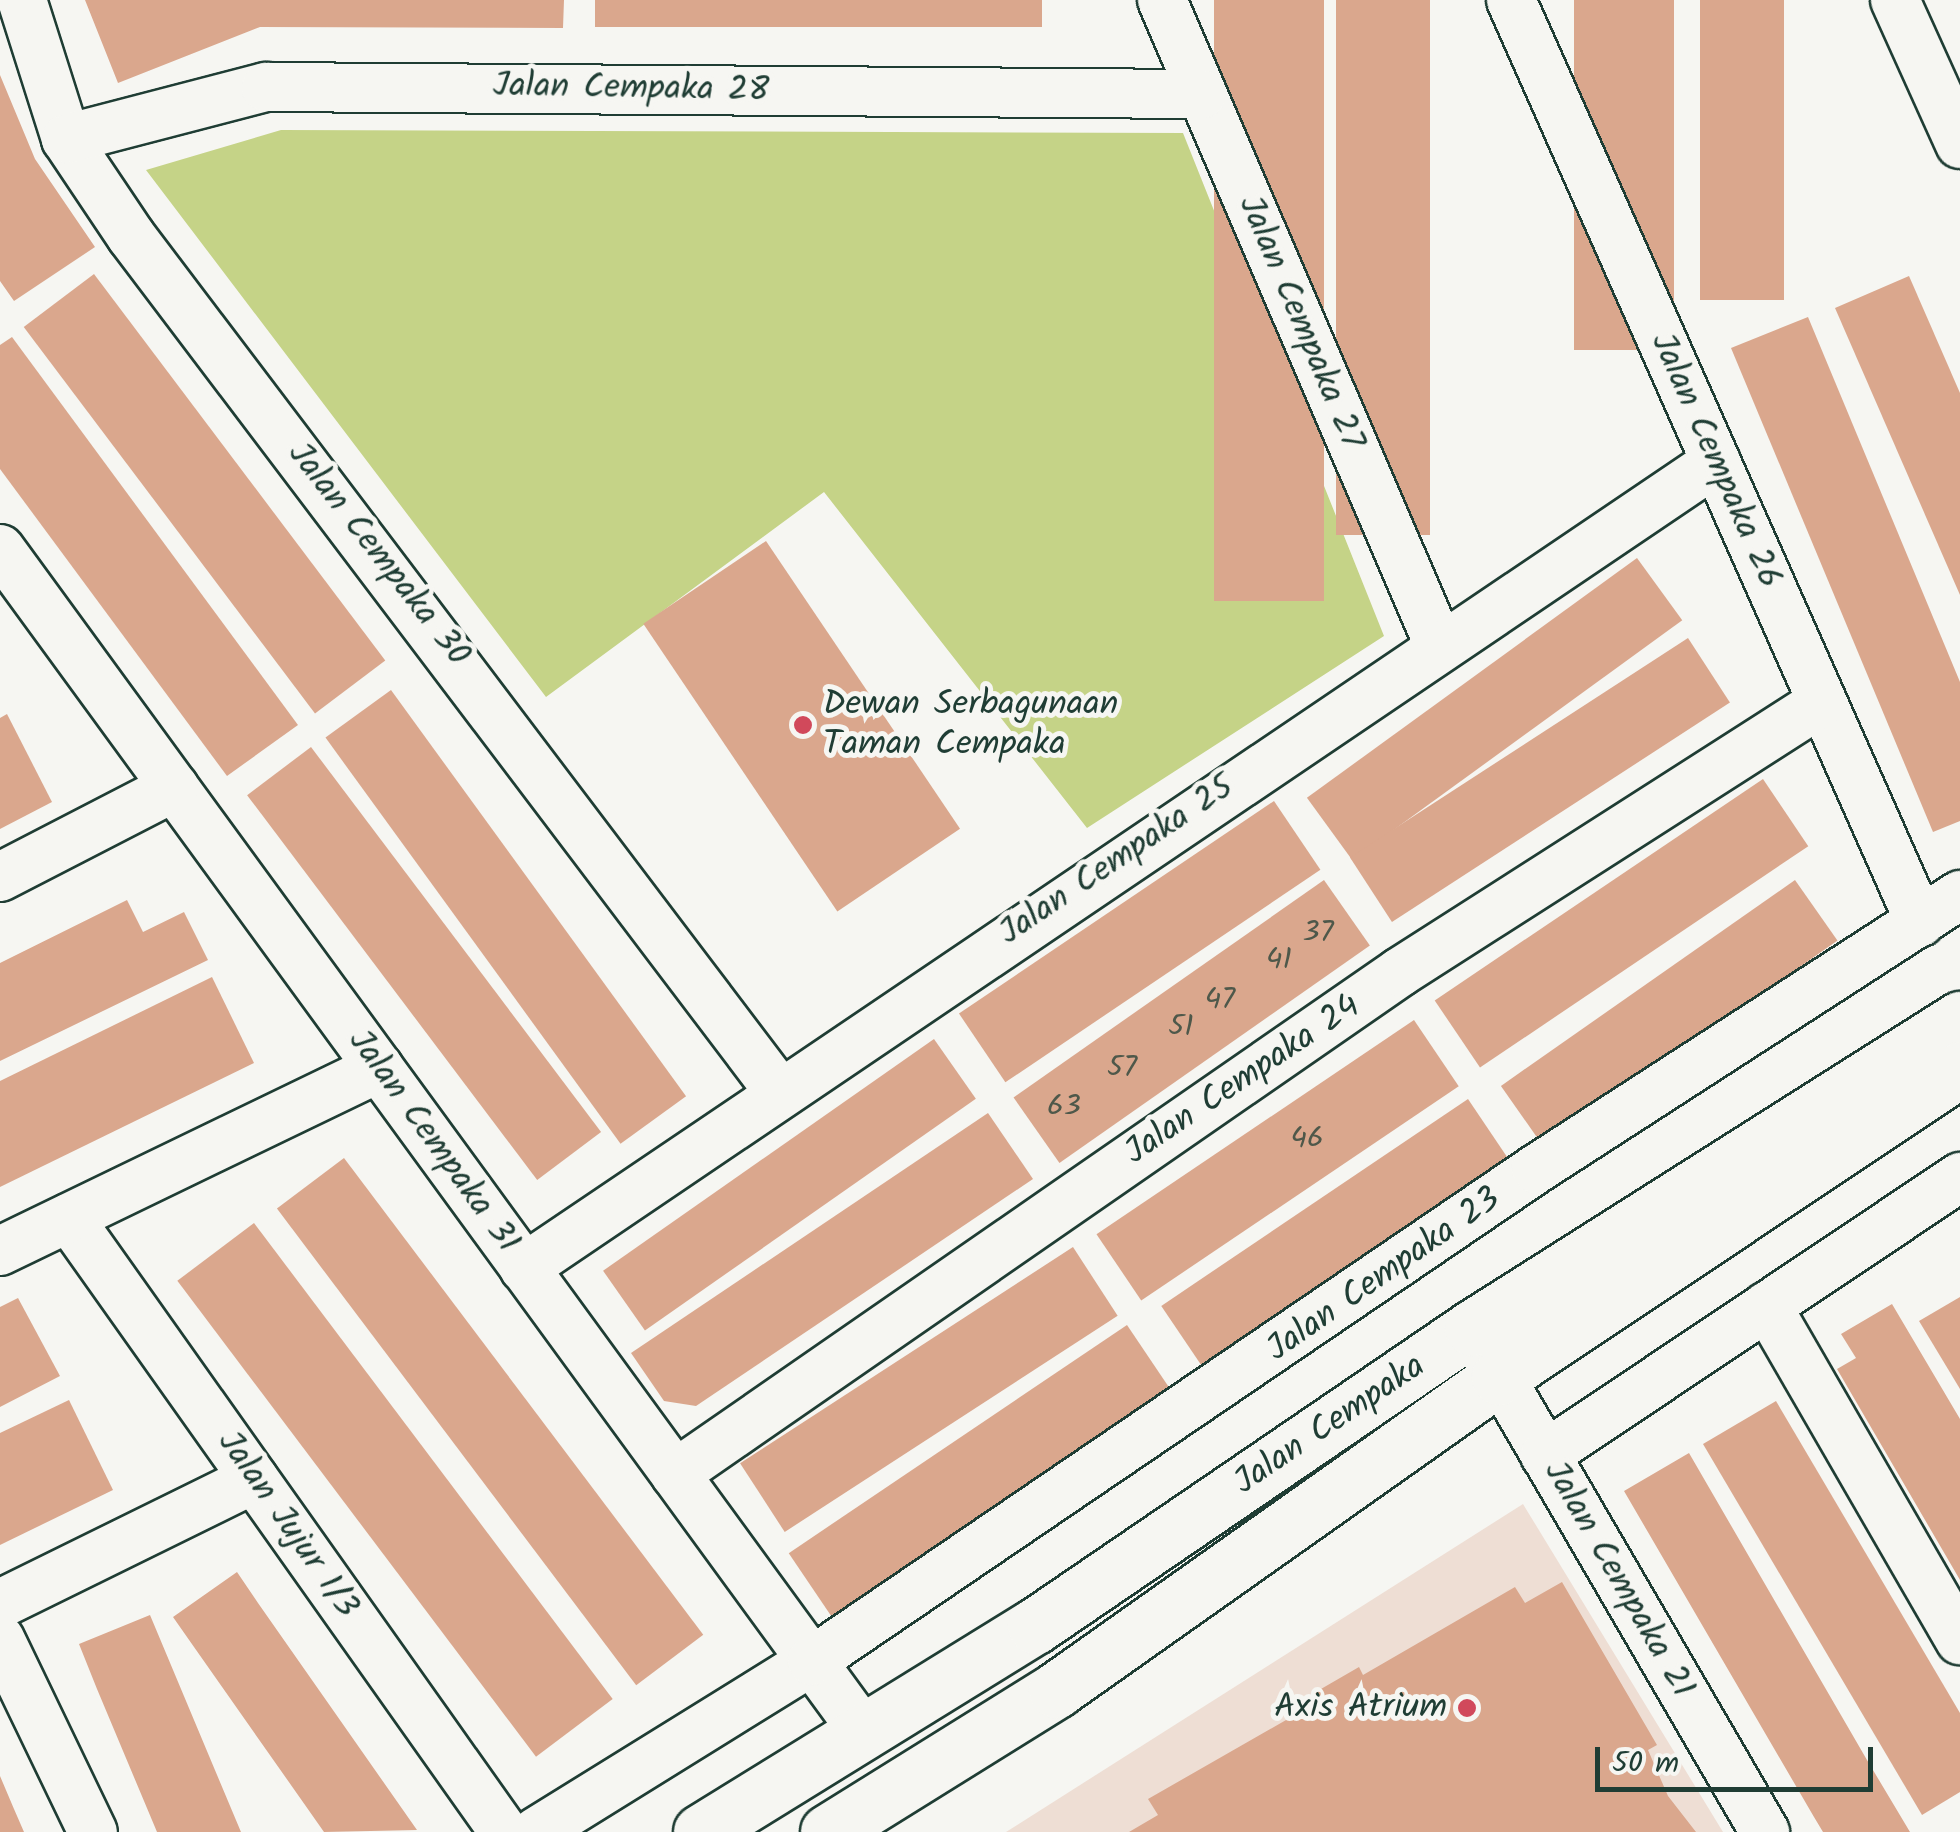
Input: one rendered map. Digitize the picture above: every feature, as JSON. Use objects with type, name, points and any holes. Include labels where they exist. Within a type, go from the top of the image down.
[{"type":"main road","name":"Jalan Cempaka","points":[[702,1832],[866,1734],[1472,1328],[1960,1019]]},
{"type":"main road","name":"Jalan Cempaka","points":[[828,1832],[1056,1690],[1499,1377],[1960,1069]]},
{"type":"street","name":"Jalan Cempaka 30","points":[[22,0],[66,139],[777,1089]]},
{"type":"street","name":"Jalan Cempaka 27","points":[[1162,0],[1439,645]]},
{"type":"street","name":"Jalan Cempaka 26","points":[[1511,0],[1920,922]]},
{"type":"street","points":[[1910,5],[1960,144]]},
{"type":"street","name":"Jalan Cempaka 28","points":[[66,139],[266,87],[1202,94]]},
{"type":"street","name":"Jalan Cempaka 25","points":[[524,1268],[777,1089],[1716,462]]},
{"type":"street","name":"Jalan Cempaka 31","points":[[0,549],[866,1734]]},
{"type":"street","name":"Jalan Cempaka 24","points":[[675,1474],[1391,978],[1822,702]]},
{"type":"street","points":[[0,877],[174,787]]},
{"type":"street","name":"Jalan Cempaka 23","points":[[536,1832],[812,1661],[1536,1169],[1960,895]]},
{"type":"street","points":[[0,1252],[379,1068]]},
{"type":"street","points":[[1546,1455],[1960,1177]]},
{"type":"street","name":"Jalan Jujur 1/3","points":[[70,1218],[504,1832]]},
{"type":"street","points":[[1768,1306],[1960,1640]]},
{"type":"street","name":"Jalan Cempaka 21","points":[[1472,1328],[1765,1832]]},
{"type":"street","points":[[0,1604],[254,1479]]},
{"type":"street","points":[[0,1640],[94,1832]]},
{"type":"shaded area","name":"Axis Atrium","points":[[1523,1504],[1723,1832],[1006,1832]]},
{"type":"green space","points":[[281,130],[1183,133],[1384,636],[1087,828],[824,492],[546,697],[146,170]]},
{"type":"building","points":[[85,0],[564,0],[563,28],[260,27],[118,83]]},
{"type":"building","points":[[595,0],[1042,0],[1042,27],[595,27]]},
{"type":"building","points":[[1214,0],[1324,0],[1324,601],[1214,601]]},
{"type":"building","points":[[1336,0],[1430,0],[1430,535],[1336,535]]},
{"type":"building","points":[[1574,0],[1674,0],[1674,350],[1574,350]]},
{"type":"building","points":[[1700,0],[1784,0],[1784,300],[1700,300]]},
{"type":"building","points":[[0,75],[35,159],[95,247],[14,301],[0,281]]},
{"type":"building","points":[[94,274],[385,661],[315,713],[24,327]]},
{"type":"building","points":[[1909,276],[1960,393],[1960,595],[1835,308]]},
{"type":"building","points":[[1808,317],[1960,682],[1960,821],[1933,832],[1731,348]]},
{"type":"building","points":[[12,337],[298,725],[227,776],[0,469],[0,345]]},
{"type":"building","name":"Dewan Serbagunaan Taman Cempaka","points":[[766,541],[960,829],[837,911],[643,624]]},
{"type":"building","points":[[1637,558],[1682,620],[1352,860],[1307,798]]},
{"type":"building","points":[[1688,638],[1730,703],[1392,922],[1350,857]]},
{"type":"building","points":[[391,690],[686,1096],[621,1144],[325,738]]},
{"type":"building","points":[[7,714],[52,802],[0,829],[0,718]]},
{"type":"building","points":[[311,747],[601,1132],[537,1180],[247,795]]},
{"type":"building","points":[[1763,779],[1808,846],[1480,1068],[1435,1000]]},
{"type":"building","points":[[1274,801],[1320,870],[1005,1082],[959,1013]]},
{"type":"building","points":[[1324,880],[1370,946],[1059,1163],[1014,1097]]},
{"type":"building","points":[[1795,880],[1837,941],[1543,1147],[1501,1086]]},
{"type":"building","points":[[127,900],[143,932],[184,912],[208,960],[0,1061],[0,963]]},
{"type":"building","points":[[212,977],[254,1063],[0,1187],[0,1081]]},
{"type":"building","points":[[1414,1020],[1459,1086],[1141,1300],[1096,1234]]},
{"type":"building","points":[[934,1039],[976,1099],[645,1331],[603,1271]]},
{"type":"building","points":[[1468,1099],[1510,1161],[1203,1368],[1161,1306]]},
{"type":"building","points":[[988,1113],[1033,1179],[696,1406],[664,1401],[631,1353]]},
{"type":"building","points":[[344,1158],[703,1635],[636,1685],[277,1209]]},
{"type":"building","points":[[254,1223],[613,1699],[536,1757],[177,1281]]},
{"type":"building","points":[[1073,1247],[1118,1316],[785,1532],[740,1463]]},
{"type":"building","points":[[1960,1297],[1960,1389],[1919,1321]]},
{"type":"building","points":[[18,1298],[60,1376],[0,1407],[0,1307]]},
{"type":"building","points":[[1892,1304],[1960,1419],[1960,1580],[1837,1369],[1856,1358],[1841,1334]]},
{"type":"building","points":[[1127,1325],[1171,1390],[832,1618],[789,1553]]},
{"type":"building","points":[[69,1400],[113,1490],[0,1545],[0,1433]]},
{"type":"building","points":[[1776,1401],[1960,1713],[1960,1792],[1922,1815],[1703,1444]]},
{"type":"building","points":[[1689,1453],[1910,1832],[1823,1832],[1814,1817],[1624,1491]]},
{"type":"building","points":[[237,1572],[417,1830],[324,1832],[173,1617]]},
{"type":"building","name":"Axis Atrium","points":[[1562,1582],[1657,1745],[1648,1750],[1668,1796],[1696,1832],[1129,1832],[1158,1815],[1148,1799],[1300,1712],[1295,1704],[1359,1667],[1363,1675],[1515,1587],[1525,1603]]},
{"type":"building","points":[[150,1615],[241,1832],[157,1832],[97,1689],[79,1644]]},
{"type":"building","points":[[0,1776],[14,1809],[24,1832],[0,1832]]},
{"type":"place","name":"Dewan Serbagunaan Taman Cempaka","points":[[803,725]]},
{"type":"place","name":"Axis Atrium","points":[[1467,1708]]}]
